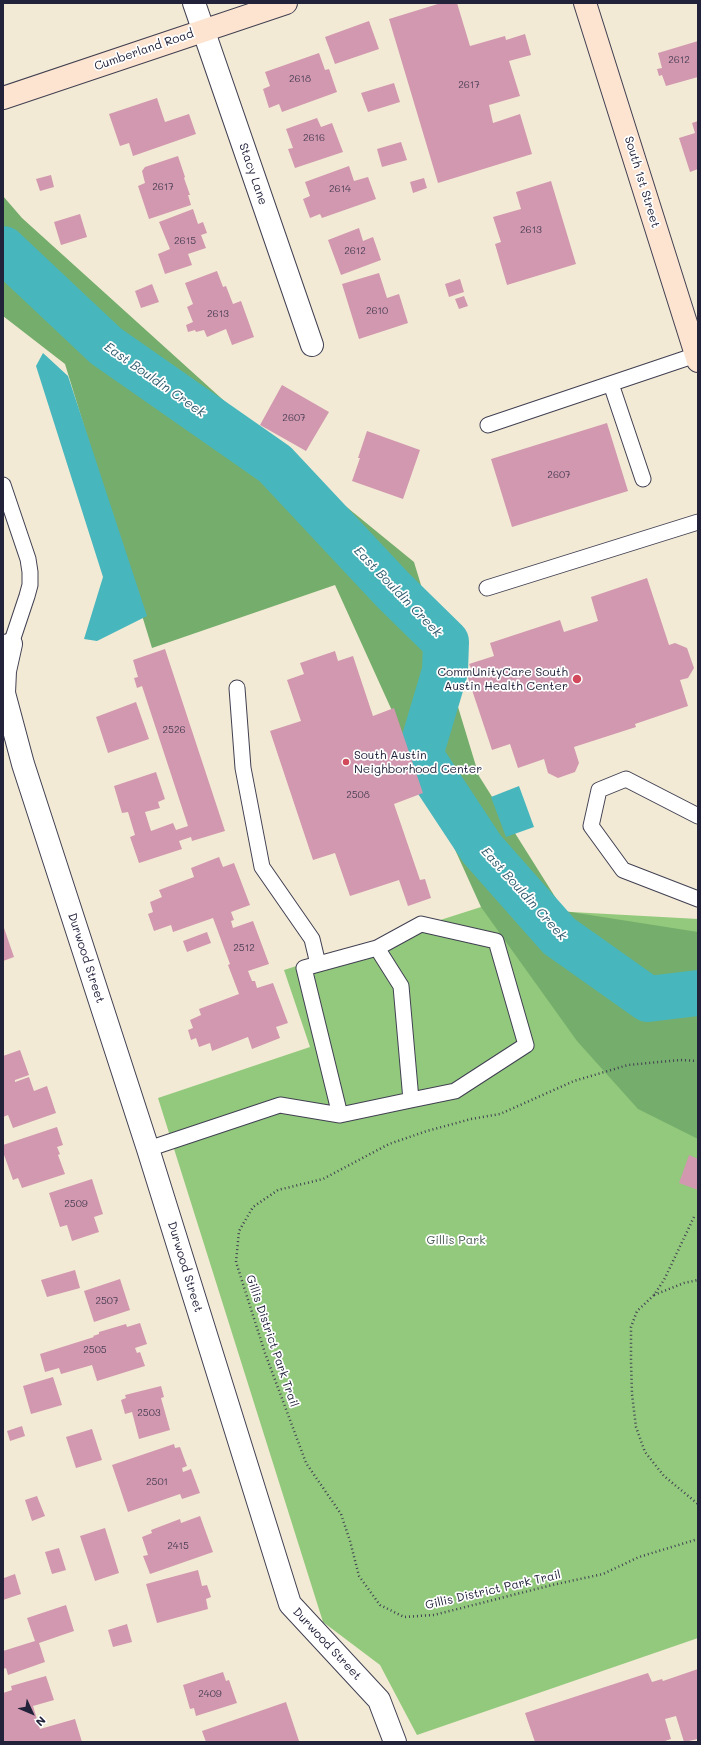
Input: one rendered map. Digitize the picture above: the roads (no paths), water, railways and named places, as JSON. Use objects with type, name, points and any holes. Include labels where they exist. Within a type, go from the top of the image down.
[{"type":"main road","name":"Cumberland Road","points":[[3,98],[286,3]]},
{"type":"main road","name":"South 1st Street","points":[[585,3],[697,358]]},
{"type":"street","name":"Stacy Lane","points":[[194,3],[312,345]]},
{"type":"street","name":"Durwood Street","points":[[7,643],[4,693],[23,764],[148,1149],[290,1604],[379,1700],[395,1742]]},
{"type":"lane","points":[[488,425],[611,384],[697,358]]},
{"type":"lane","points":[[611,384],[643,479]]},
{"type":"lane","points":[[3,485],[28,559],[30,572],[30,585],[27,596],[7,643]]},
{"type":"lane","points":[[487,588],[698,522]]},
{"type":"lane","points":[[237,688],[243,768],[262,867],[312,939],[318,964]]},
{"type":"lane","points":[[698,816],[626,779],[599,790],[592,826],[622,870],[698,899]]},
{"type":"lane","points":[[148,1149],[280,1105],[340,1115],[455,1091],[526,1045],[496,941],[421,924],[377,948],[304,968],[340,1115]]},
{"type":"lane","points":[[377,948],[401,986],[411,1100]]},
{"type":"water","points":[[43,353],[68,376],[147,616],[97,641],[84,639],[103,577],[36,366]]},
{"type":"water","points":[[519,786],[534,827],[506,837],[491,797]]},
{"type":"waterway","name":"East Bouldin Creek","points":[[3,249],[106,346],[275,464],[393,590],[446,642],[445,671],[420,755],[482,849],[559,936],[648,999],[698,993]]},
{"type":"place","name":"CommUnityCare South Austin Health Center","points":[[577,679]]},
{"type":"place","name":"South Austin Neighborhood Center","points":[[346,762]]},
{"type":"park label","name":"Gillis Park","points":[[456,1240]]}]
